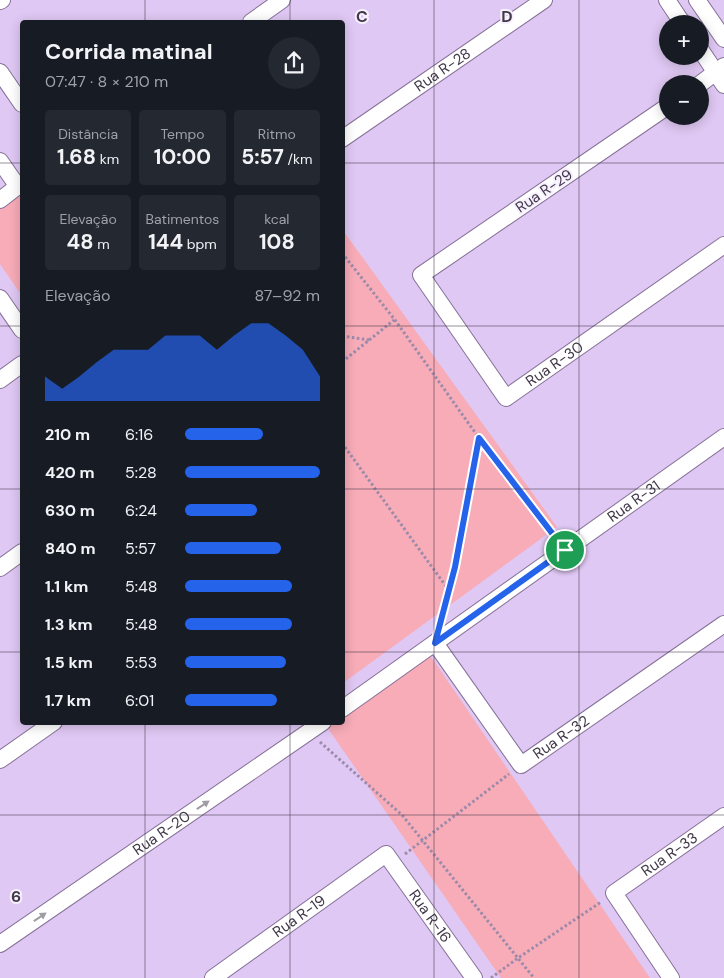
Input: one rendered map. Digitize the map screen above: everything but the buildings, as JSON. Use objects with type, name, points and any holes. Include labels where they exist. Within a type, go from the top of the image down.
[{"type":"street","points":[[254,20],[282,0]]},
{"type":"street","name":"Rua R-28","points":[[345,137],[544,0]]},
{"type":"street","points":[[667,0],[677,15]]},
{"type":"street","points":[[696,0],[724,39]]},
{"type":"street","points":[[709,60],[721,75],[709,80]]},
{"type":"street","points":[[0,72],[20,101]]},
{"type":"street","name":"Rua R-29","points":[[421,275],[659,112]]},
{"type":"street","points":[[0,161],[20,185],[0,200]]},
{"type":"street","name":"Rua R-30","points":[[421,275],[506,398],[724,245]]},
{"type":"street","points":[[0,298],[20,327]]},
{"type":"street","points":[[0,380],[20,365]]},
{"type":"street","name":"Rua R-31","points":[[345,707],[724,438]]},
{"type":"street","points":[[0,568],[20,553]]},
{"type":"street","name":"Rua R-32","points":[[435,643],[520,765],[724,624]]},
{"type":"street","points":[[0,760],[50,725]]},
{"type":"street","name":"Rua R-20","points":[[0,944],[306,727]]},
{"type":"street","name":"Rua R-33","points":[[614,893],[724,816]]},
{"type":"street","name":"Rua R-19","points":[[213,978],[389,859]]},
{"type":"street","name":"Rua R-16","points":[[389,859],[474,978]]},
{"type":"street","points":[[614,893],[671,978]]},
{"type":"path","points":[[345,257],[395,320],[479,438],[565,550]]},
{"type":"path","points":[[345,360],[395,320]]},
{"type":"path","points":[[345,336],[370,340]]},
{"type":"path","points":[[435,643],[455,567],[479,438]]},
{"type":"path","points":[[345,447],[449,589]]},
{"type":"path","points":[[306,727],[402,815],[534,978]]},
{"type":"path","points":[[389,859],[422,840],[520,765]]},
{"type":"path","points":[[491,978],[614,893]]},
{"type":"shaded area","points":[[20,192],[20,293],[0,264],[0,207]]},
{"type":"shaded area","points":[[345,233],[557,527],[345,682]]},
{"type":"shaded area","points":[[430,655],[650,978],[501,978],[327,727],[330,725],[345,725],[345,715]]},
{"type":"route","points":[[479,438],[565,550],[478,612],[435,643],[455,567],[479,438]]}]
